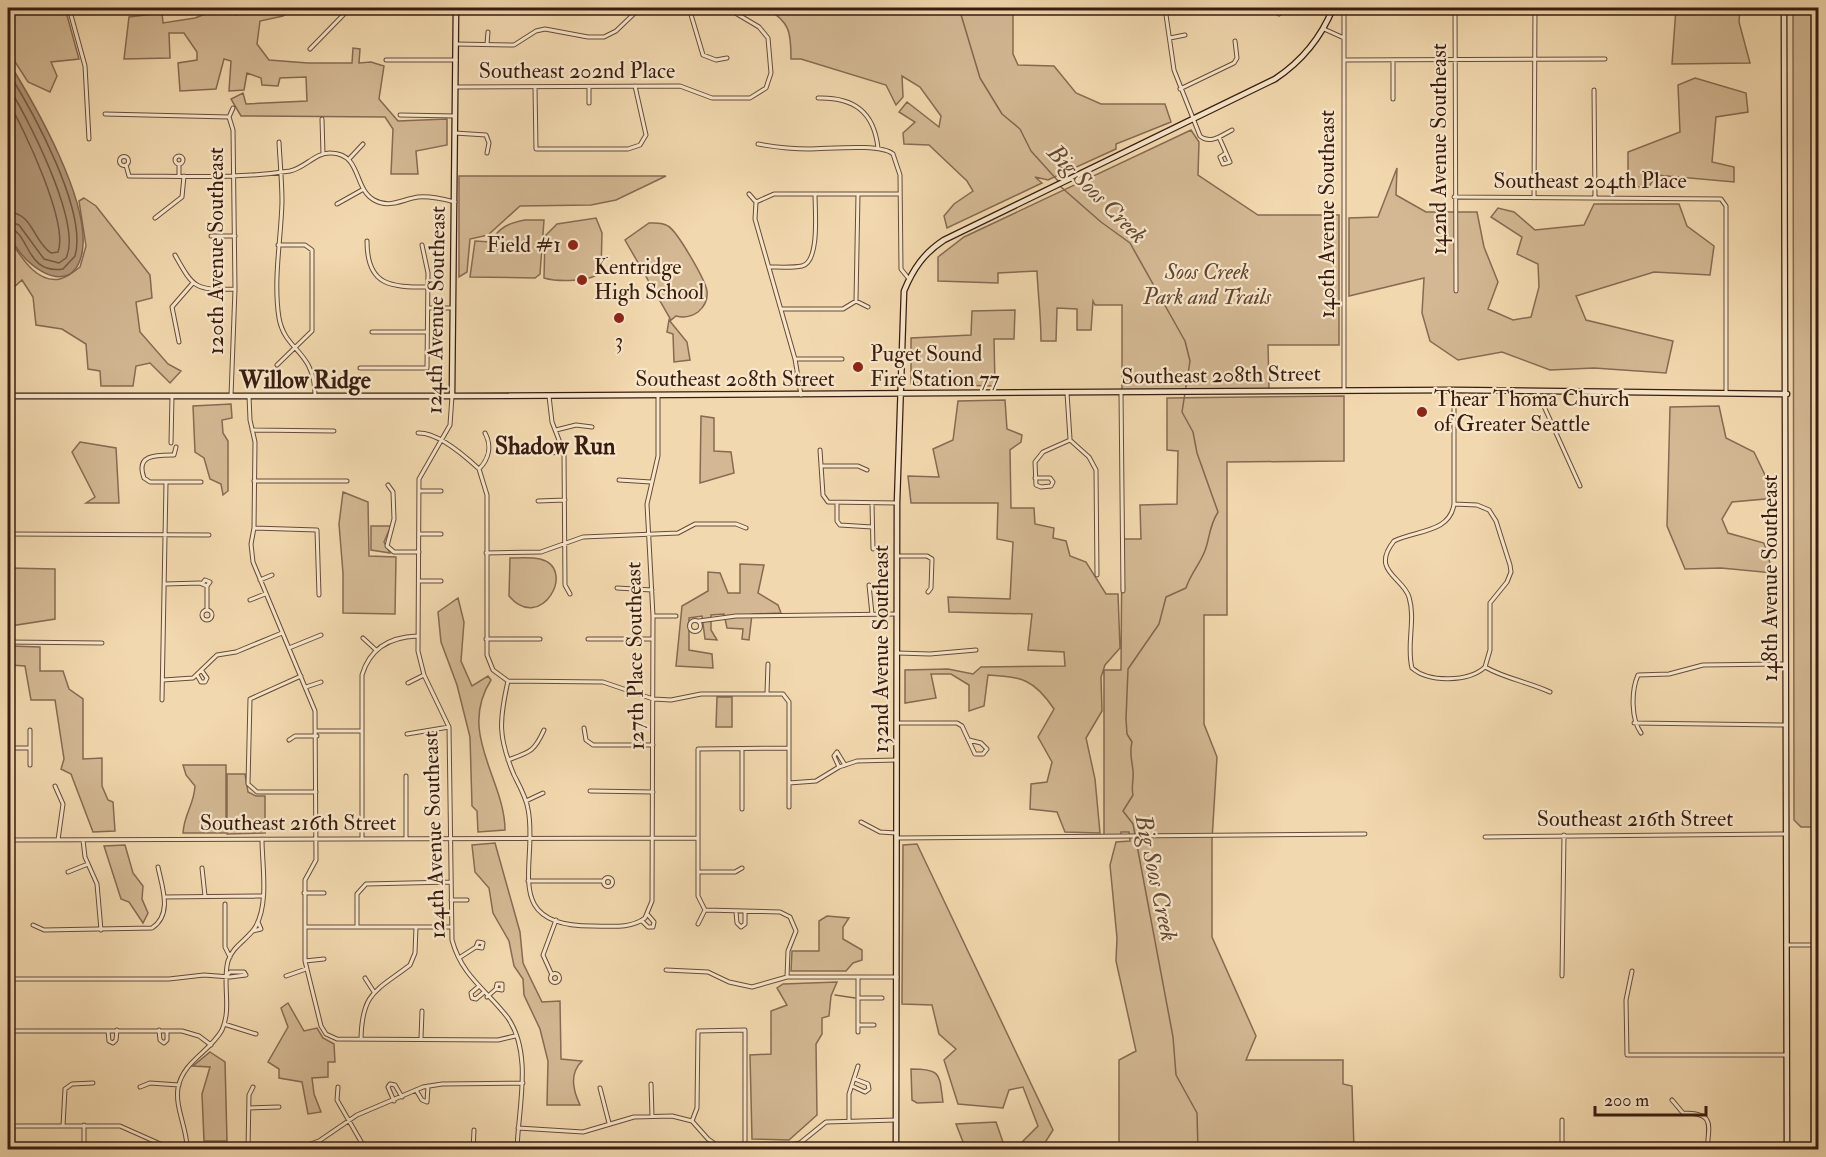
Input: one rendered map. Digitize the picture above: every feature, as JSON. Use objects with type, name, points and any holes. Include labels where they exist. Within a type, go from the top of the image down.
[{"type":"street","points":[[69,8],[85,66],[89,139]]},
{"type":"street","points":[[236,8],[236,13]]},
{"type":"street","points":[[309,49],[350,8]]},
{"type":"street","points":[[393,8],[456,8]]},
{"type":"street","name":"124th Avenue Southeast","points":[[456,8],[452,396],[450,425],[421,473],[417,636],[419,658],[424,675],[449,727],[450,927],[453,946],[478,987],[507,1018],[515,1036],[523,1083],[517,1149]]},
{"type":"street","points":[[456,45],[514,45],[536,31],[545,29],[588,37],[604,37],[616,31],[640,8]]},
{"type":"street","points":[[689,8],[703,55],[716,60],[727,58]]},
{"type":"street","name":"Southeast 202nd Place","points":[[456,87],[685,87],[712,98],[750,98],[766,88],[771,73],[768,38],[759,27],[727,8]]},
{"type":"street","points":[[1166,8],[1174,70],[1202,138],[1209,140],[1232,130]]},
{"type":"street","points":[[1278,8],[1278,14]]},
{"type":"street","points":[[909,279],[926,254],[944,240],[1261,87],[1287,70],[1305,54],[1323,29],[1334,8]]},
{"type":"street","name":"140th Avenue Southeast","points":[[1344,8],[1344,390]]},
{"type":"street","name":"142nd Avenue Southeast","points":[[1455,8],[1456,291]]},
{"type":"street","points":[[1534,198],[1535,8]]},
{"type":"street","name":"148th Avenue Southeast","points":[[1785,8],[1786,1149]]},
{"type":"street","points":[[1323,29],[1344,38]]},
{"type":"street","points":[[487,44],[488,32]]},
{"type":"street","points":[[1170,38],[1185,35]]},
{"type":"street","points":[[1180,88],[1234,63],[1237,58],[1235,41]]},
{"type":"street","points":[[1344,60],[1605,59]]},
{"type":"street","points":[[386,60],[456,60]]},
{"type":"street","points":[[1393,60],[1393,99]]},
{"type":"street","points":[[535,87],[536,149],[628,149],[643,142],[646,131],[635,87]]},
{"type":"street","points":[[589,87],[589,103]]},
{"type":"street","points":[[1594,90],[1594,198]]},
{"type":"street","points":[[758,144],[813,149],[838,146],[859,150],[878,148],[874,125],[858,108],[846,101],[818,98]]},
{"type":"street","name":"120th Avenue Southeast","points":[[231,396],[235,289],[233,130],[230,117],[233,108]]},
{"type":"street","points":[[105,114],[230,117]]},
{"type":"street","points":[[400,115],[455,116]]},
{"type":"street","points":[[322,119],[323,154]]},
{"type":"street","points":[[455,133],[486,135],[489,143],[487,153]]},
{"type":"street","points":[[1218,137],[1226,153]]},
{"type":"street","points":[[279,142],[281,172],[278,245],[279,320],[285,334],[310,366],[315,396]]},
{"type":"street","points":[[349,159],[363,144]]},
{"type":"street","name":"132nd Avenue Southeast","points":[[878,148],[893,154],[898,163],[901,269],[909,279],[903,300],[897,503],[896,1149]]},
{"type":"street","points":[[126,165],[129,176],[232,175],[281,172],[301,167],[323,154],[339,154],[349,159],[354,165],[362,189],[372,199],[385,204],[420,197],[455,202]]},
{"type":"street","points":[[155,218],[182,197],[179,164]]},
{"type":"street","points":[[337,204],[362,189]]},
{"type":"street","points":[[749,194],[756,202],[755,219],[795,359],[801,395]]},
{"type":"street","points":[[756,202],[774,194],[900,194]]},
{"type":"street","points":[[769,267],[803,266],[810,262],[814,249],[815,194]]},
{"type":"street","points":[[855,301],[858,194]]},
{"type":"street","name":"Southeast 204th Place","points":[[1454,197],[1716,197],[1725,201],[1726,393]]},
{"type":"street","points":[[211,236],[235,236]]},
{"type":"street","points":[[366,241],[368,263],[378,279],[396,287],[428,287]]},
{"type":"street","points":[[277,365],[311,333],[314,254],[309,247],[301,245],[278,245]]},
{"type":"street","points":[[360,368],[427,368],[428,262],[423,245]]},
{"type":"street","points":[[175,255],[192,284],[207,289],[235,289]]},
{"type":"street","points":[[179,342],[172,307],[192,284]]},
{"type":"street","points":[[855,301],[868,308]]},
{"type":"street","points":[[781,309],[843,309],[855,301]]},
{"type":"street","points":[[428,308],[453,308]]},
{"type":"street","points":[[372,332],[427,332]]},
{"type":"street","points":[[795,359],[842,359]]},
{"type":"street","name":"Southeast 208th Street","points":[[8,396],[658,396],[1344,390],[1787,394]]},
{"type":"street","points":[[1454,390],[1454,504],[1451,515],[1443,524],[1394,541],[1387,555],[1389,572],[1404,588],[1410,600],[1411,662],[1418,673],[1444,678],[1475,674],[1485,667],[1490,650],[1490,603],[1510,577],[1510,565],[1496,521],[1489,510],[1477,505],[1454,504]]},
{"type":"street","points":[[1537,391],[1580,486]]},
{"type":"street","points":[[1067,393],[1070,440],[1089,457],[1096,470],[1097,575]]},
{"type":"street","points":[[1121,393],[1123,591]]},
{"type":"street","points":[[171,443],[172,396]]},
{"type":"street","points":[[249,396],[255,442],[254,528],[251,544],[253,562],[315,711],[317,734],[316,860],[305,877],[304,927],[306,969],[321,1026],[326,1034],[333,1038],[498,1040],[515,1036]]},
{"type":"street","points":[[549,396],[552,422],[564,453],[565,585],[570,594]]},
{"type":"street","name":"127th Place Southeast","points":[[556,920],[585,926],[629,926],[645,918],[652,901],[653,616],[647,504],[658,456],[658,396]]},
{"type":"street","points":[[556,430],[576,425],[592,427]]},
{"type":"street","points":[[252,430],[334,431]]},
{"type":"street","points":[[418,433],[424,433],[441,441],[479,469],[486,491],[486,639],[489,663],[498,675],[508,681],[603,682],[653,699],[672,700],[701,694],[767,693],[786,696],[789,702],[789,807]]},
{"type":"street","points":[[479,469],[488,453],[489,440],[485,433]]},
{"type":"street","points":[[1035,478],[1048,477],[1052,484],[1048,487],[1039,487],[1035,478],[1034,465],[1038,456],[1070,440]]},
{"type":"street","points":[[176,447],[174,455],[149,456],[144,461],[142,472],[146,480],[166,483],[201,482]]},
{"type":"street","points":[[820,450],[825,500],[837,503],[897,503]]},
{"type":"street","points":[[539,452],[564,453]]},
{"type":"street","points":[[821,466],[858,466],[867,470]]},
{"type":"street","points":[[254,480],[346,481]]},
{"type":"street","points":[[619,480],[651,482]]},
{"type":"street","points":[[162,700],[166,483]]},
{"type":"street","points":[[388,485],[393,492],[394,519],[393,531],[386,543],[394,552],[419,552]]},
{"type":"street","points":[[419,491],[441,491]]},
{"type":"street","points":[[538,501],[565,500]]},
{"type":"street","points":[[837,503],[837,521],[840,525],[872,527]]},
{"type":"street","points":[[872,503],[873,549]]},
{"type":"street","points":[[486,553],[541,552],[583,537],[678,533],[695,524],[736,524],[746,528]]},
{"type":"street","points":[[254,528],[311,528],[317,531],[319,596]]},
{"type":"street","points":[[8,534],[209,535]]},
{"type":"street","points":[[419,534],[441,534]]},
{"type":"street","points":[[897,556],[927,556],[932,559],[931,588],[928,592]]},
{"type":"street","points":[[260,580],[272,575]]},
{"type":"street","points":[[418,581],[441,581]]},
{"type":"street","points":[[165,584],[207,586],[207,610]]},
{"type":"street","points":[[869,585],[872,614]]},
{"type":"street","points":[[617,588],[652,590]]},
{"type":"street","points":[[250,600],[266,593]]},
{"type":"street","points":[[699,621],[736,616],[897,614]]},
{"type":"street","points":[[653,616],[676,616]]},
{"type":"street","points":[[162,680],[188,679],[202,671],[217,655],[236,652],[282,633]]},
{"type":"street","points":[[289,648],[321,635]]},
{"type":"street","points":[[362,839],[360,731],[362,675],[375,650],[391,640],[417,636]]},
{"type":"street","points":[[363,638],[375,650]]},
{"type":"street","points":[[486,639],[540,639]]},
{"type":"street","points":[[588,639],[653,639]]},
{"type":"street","points":[[8,642],[102,643]]},
{"type":"street","points":[[897,652],[930,654],[975,650]]},
{"type":"street","points":[[767,693],[768,664]]},
{"type":"street","points":[[1641,733],[1634,723],[1634,683],[1638,675],[1677,673],[1703,665],[1786,664]]},
{"type":"street","points":[[1485,667],[1504,678],[1535,685],[1550,692]]},
{"type":"street","points":[[197,675],[201,682],[206,681],[202,671]]},
{"type":"street","points":[[408,683],[424,675]]},
{"type":"street","points":[[301,676],[250,699],[250,788],[257,792],[316,792]]},
{"type":"street","points":[[508,681],[500,724],[502,745],[526,801],[530,838],[528,880],[532,898],[541,912],[556,920],[543,955],[552,975]]},
{"type":"street","points":[[306,687],[321,682]]},
{"type":"street","points":[[898,723],[957,723],[962,726],[975,754],[983,754],[987,749],[981,743],[969,740]]},
{"type":"street","points":[[1634,723],[1786,725]]},
{"type":"street","points":[[407,734],[449,727]]},
{"type":"street","points":[[584,728],[586,740],[593,745],[653,745]]},
{"type":"street","points":[[30,730],[30,765]]},
{"type":"street","points":[[508,760],[530,752],[536,747],[544,730]]},
{"type":"street","points":[[289,740],[295,736],[360,731]]},
{"type":"street","points":[[8,748],[30,748]]},
{"type":"street","points":[[705,910],[698,896],[698,749],[789,748]]},
{"type":"street","points":[[742,749],[742,809]]},
{"type":"street","points":[[839,767],[834,756],[837,752],[845,765]]},
{"type":"street","points":[[789,783],[816,781],[839,767],[865,759],[898,760]]},
{"type":"street","points":[[406,776],[406,839]]},
{"type":"street","points":[[55,786],[63,804],[58,840]]},
{"type":"street","points":[[590,791],[653,792]]},
{"type":"street","points":[[526,801],[543,793]]},
{"type":"street","points":[[861,822],[880,832],[898,836],[1365,834]]},
{"type":"street","name":"Southeast 216th Street","points":[[1485,837],[1786,834]]},
{"type":"street","points":[[1562,976],[1564,836]]},
{"type":"street","name":"Southeast 216th Street","points":[[8,840],[697,838]]},
{"type":"street","points":[[187,1146],[186,1128],[177,1098],[179,1084],[186,1068],[211,1045],[224,1024],[226,975],[230,957],[258,922],[262,896],[262,839]]},
{"type":"street","points":[[84,840],[88,864],[97,885],[101,930]]},
{"type":"street","points":[[68,872],[88,864]]},
{"type":"street","points":[[33,926],[44,930],[147,930],[159,923],[164,913],[164,897],[158,867]]},
{"type":"street","points":[[698,872],[735,872],[742,867]]},
{"type":"street","points":[[202,868],[205,896]]},
{"type":"street","points":[[528,880],[603,881]]},
{"type":"street","points":[[357,926],[357,898],[363,886],[376,882],[451,882]]},
{"type":"street","points":[[304,893],[324,893]]},
{"type":"street","points":[[164,897],[262,896]]},
{"type":"street","points":[[451,900],[467,900]]},
{"type":"street","points":[[225,904],[225,947],[230,957]]},
{"type":"street","points":[[705,910],[785,914],[796,926],[795,938],[788,951],[787,977]]},
{"type":"street","points":[[698,924],[705,910]]},
{"type":"street","points":[[736,912],[737,925],[741,927],[745,924],[745,912]]},
{"type":"street","points":[[304,927],[450,927]]},
{"type":"street","points":[[361,1039],[362,1012],[366,1002],[374,992],[412,961],[415,953],[416,927]]},
{"type":"street","points":[[1786,945],[1818,945]]},
{"type":"street","points":[[459,958],[476,947]]},
{"type":"street","points":[[305,961],[324,959]]},
{"type":"street","points":[[286,976],[306,969]]},
{"type":"street","points":[[666,970],[708,972],[729,982],[752,987],[787,977],[897,977]]},
{"type":"street","points":[[8,979],[169,979],[226,975],[243,977],[246,975],[245,972],[230,972],[226,975]]},
{"type":"street","points":[[1632,972],[1626,1000],[1627,1055],[1786,1055]]},
{"type":"street","points":[[858,977],[858,1032]]},
{"type":"street","points":[[365,978],[374,992]]},
{"type":"street","name":"124th Avenue Southeast","points":[[478,987],[471,993],[472,998],[476,999],[483,993]]},
{"type":"street","points":[[487,997],[496,989]]},
{"type":"street","points":[[858,998],[882,998]]},
{"type":"street","points":[[421,1038],[422,1011]]},
{"type":"street","points":[[224,1024],[256,1034]]},
{"type":"street","points":[[858,1025],[874,1025]]},
{"type":"street","points":[[108,1030],[109,1041],[112,1043],[116,1040],[117,1030]]},
{"type":"street","points":[[159,1030],[160,1040],[164,1042],[167,1040],[167,1030]]},
{"type":"street","points":[[8,1031],[167,1030],[188,1032],[211,1045]]},
{"type":"street","points":[[692,1121],[697,1108],[698,1031],[745,1030],[745,1148]]},
{"type":"street","points":[[849,1120],[849,1099],[858,1066]]},
{"type":"street","points":[[852,1086],[865,1092],[869,1089],[868,1084],[855,1079]]},
{"type":"street","points":[[63,1126],[64,1094],[67,1086],[74,1083],[93,1083]]},
{"type":"street","points":[[140,1087],[150,1083],[179,1084]]},
{"type":"street","points":[[293,1149],[311,1144],[348,1120],[416,1089],[428,1086],[523,1083]]},
{"type":"street","points":[[394,1101],[388,1087],[390,1084],[395,1085],[402,1097]]},
{"type":"street","points":[[651,1084],[652,1116]]},
{"type":"street","points":[[416,1089],[422,1100],[427,1102],[428,1086]]},
{"type":"street","points":[[8,1126],[120,1126],[159,1144],[248,1149],[249,1095],[253,1087]]},
{"type":"street","points":[[338,1087],[336,1097],[363,1145],[369,1149]]},
{"type":"street","points":[[600,1088],[609,1123]]},
{"type":"street","points":[[1672,1100],[1683,1113],[1702,1114],[1706,1117],[1709,1122],[1707,1149]]},
{"type":"street","points":[[249,1108],[279,1107]]},
{"type":"street","points":[[518,1128],[583,1132],[634,1117],[672,1116],[692,1121],[708,1139],[718,1146],[745,1148],[793,1145],[805,1140],[826,1122],[896,1120]]},
{"type":"street","points":[[1562,1120],[1562,1149]]},
{"type":"street","points":[[84,1125],[84,1149]]},
{"type":"street","points":[[473,1149],[474,1130]]},
{"type":"street","points":[[311,1144],[313,1149]]},
{"type":"street","points":[[421,1149],[426,1148]]},
{"type":"green space","points":[[8,8],[65,8],[79,59],[51,62],[57,76],[50,92],[28,82],[8,51]]},
{"type":"green space","points":[[206,8],[292,8],[283,16],[260,21],[257,44],[269,60],[352,63],[353,48],[360,49],[359,63],[371,62],[384,66],[379,99],[398,121],[447,119],[447,145],[416,151],[418,174],[391,174],[393,129],[385,117],[241,116],[231,99],[243,93],[246,104],[307,101],[306,77],[280,78],[278,86],[262,85],[261,78],[247,73],[244,90],[229,91],[231,61],[224,59],[216,89],[180,91],[178,63],[197,60],[197,52],[184,33],[169,33],[170,58],[124,59],[129,17],[162,13],[163,23],[195,18],[208,13]]},
{"type":"green space","points":[[766,8],[1013,8],[1013,54],[1018,65],[1054,66],[1076,93],[1101,104],[1165,104],[1171,122],[1116,144],[1116,149],[1048,180],[1035,177],[1042,183],[947,228],[944,216],[954,204],[973,191],[967,181],[929,145],[904,144],[903,133],[915,122],[899,112],[907,102],[939,127],[941,116],[920,87],[902,76],[903,97],[896,105],[886,85],[801,59],[791,59],[788,29],[780,18]]},
{"type":"green space","points":[[1676,8],[1740,8],[1739,22],[1750,63],[1672,64]]},
{"type":"green space","points":[[1793,8],[1818,8],[1818,827],[1801,827],[1794,820]]},
{"type":"green space","points":[[1695,78],[1746,93],[1748,112],[1716,117],[1712,162],[1734,167],[1734,182],[1656,175],[1649,187],[1628,187],[1628,152],[1680,132],[1678,85]]},
{"type":"green space","name":"Soos Creek Park and Trails","points":[[1191,130],[1199,142],[1198,175],[1258,215],[1339,215],[1339,345],[1268,345],[1269,389],[1122,391],[1122,305],[1095,305],[1093,301],[1091,330],[1077,330],[1077,309],[1057,308],[1056,341],[1041,341],[1037,271],[998,273],[998,283],[938,281],[938,257],[964,237]]},
{"type":"green space","points":[[1397,168],[1396,195],[1426,212],[1477,212],[1484,247],[1498,282],[1488,309],[1513,320],[1531,317],[1539,287],[1538,264],[1517,254],[1522,237],[1491,217],[1498,208],[1514,212],[1535,230],[1584,225],[1594,204],[1679,204],[1687,226],[1714,246],[1710,275],[1654,272],[1576,296],[1586,320],[1673,341],[1666,373],[1594,368],[1550,370],[1502,352],[1458,360],[1430,341],[1422,313],[1424,278],[1349,296],[1349,218],[1378,217]]},
{"type":"green space","points":[[459,176],[666,176],[616,200],[591,205],[520,206],[488,235],[470,239],[467,272],[459,277]]},
{"type":"green space","points":[[84,198],[96,206],[150,275],[152,298],[136,302],[140,332],[168,364],[181,371],[170,383],[150,363],[136,366],[133,386],[101,386],[100,371],[88,369],[86,344],[62,329],[36,325],[33,297],[22,280],[12,289],[8,300],[8,237],[29,266],[43,277],[60,279],[80,267],[86,246],[79,201]]},
{"type":"green space","name":"Field #1","points":[[596,218],[602,233],[601,272],[590,278],[574,280],[544,278],[545,236],[557,224]]},
{"type":"green space","points":[[525,220],[544,220],[540,274],[535,278],[470,277],[475,241],[491,242],[505,227]]},
{"type":"green space","points":[[649,223],[663,224],[672,230],[701,276],[707,291],[706,300],[700,310],[693,315],[676,316],[671,320],[625,240]]},
{"type":"green space","points":[[1015,310],[1014,339],[994,339],[995,386],[911,384],[911,338],[971,335],[972,311]]},
{"type":"green space","points":[[669,320],[687,342],[690,360],[674,362],[673,334],[667,332]]},
{"type":"green space","points":[[1344,396],[1344,461],[1227,462],[1227,615],[1204,615],[1204,724],[1217,757],[1212,840],[1212,937],[1256,1036],[1246,1060],[1343,1060],[1343,1084],[1352,1086],[1354,1149],[1119,1149],[1119,1060],[1136,1051],[1116,961],[1117,938],[1110,865],[1116,842],[1130,841],[1129,832],[1121,832],[1121,835],[1104,835],[1104,670],[1121,670],[1122,539],[1141,539],[1140,505],[1177,504],[1178,451],[1167,450],[1167,398]]},
{"type":"green space","points":[[1005,400],[1007,429],[1022,435],[1021,442],[1010,450],[1011,508],[1034,508],[1035,524],[1054,528],[1053,538],[1066,541],[1070,556],[1086,562],[1106,594],[1118,594],[1120,648],[1105,665],[1101,677],[1102,711],[1086,738],[1095,779],[1100,833],[1065,832],[1057,812],[1030,809],[1031,784],[1047,782],[1052,762],[1038,737],[1054,709],[1033,686],[1019,679],[988,675],[984,706],[969,711],[969,685],[951,674],[931,674],[936,698],[905,703],[905,670],[948,669],[973,674],[981,667],[1065,666],[1064,652],[1028,650],[1032,614],[949,612],[948,597],[1010,599],[1013,542],[997,539],[998,503],[911,503],[908,476],[939,477],[933,449],[953,440],[958,401]]},
{"type":"green space","points":[[231,404],[232,418],[222,420],[223,433],[228,441],[228,491],[223,495],[221,484],[210,479],[204,458],[195,452],[193,406]]},
{"type":"green space","points":[[1719,406],[1726,438],[1754,452],[1776,498],[1732,502],[1722,519],[1728,533],[1764,543],[1773,573],[1721,568],[1685,569],[1667,526],[1670,407]]},
{"type":"green space","points":[[701,416],[714,418],[714,451],[731,452],[734,473],[700,483]]},
{"type":"green space","points":[[80,442],[116,448],[119,503],[86,503],[95,497],[72,452]]},
{"type":"green space","points":[[343,492],[368,502],[369,556],[396,557],[395,614],[343,613],[339,524]]},
{"type":"green space","points":[[371,526],[391,526],[384,542],[390,553],[371,550]]},
{"type":"green space","points":[[510,558],[536,558],[551,565],[556,574],[555,585],[551,595],[543,603],[533,608],[521,606],[509,596]]},
{"type":"green space","points":[[740,564],[764,565],[758,593],[778,605],[781,613],[752,614],[749,640],[742,639],[743,629],[727,628],[724,614],[711,615],[711,630],[717,640],[705,639],[702,616],[689,618],[689,650],[712,654],[713,668],[676,666],[682,606],[708,591],[708,572],[720,573],[728,593],[740,593]]},
{"type":"green space","points":[[10,568],[55,569],[55,619],[10,626]]},
{"type":"green space","points":[[458,598],[464,622],[461,661],[472,686],[488,676],[491,680],[482,700],[479,719],[480,738],[503,811],[505,830],[478,832],[477,811],[472,806],[470,737],[457,685],[441,642],[438,612]]},
{"type":"green space","points":[[10,646],[40,647],[40,671],[63,671],[69,689],[83,699],[83,759],[102,758],[102,786],[108,800],[113,802],[115,831],[93,832],[71,774],[61,769],[64,759],[55,700],[31,700],[25,666],[10,665]]},
{"type":"green space","points":[[717,697],[732,697],[732,727],[716,727]]},
{"type":"green space","points":[[183,765],[226,765],[226,833],[183,833],[195,786],[186,775]]},
{"type":"green space","points":[[227,774],[245,774],[248,792],[256,796],[265,796],[265,833],[227,834]]},
{"type":"green space","points":[[495,843],[520,932],[523,963],[542,1002],[560,1001],[561,1059],[582,1061],[574,1077],[580,1105],[547,1105],[548,1061],[540,1029],[524,995],[523,979],[514,966],[509,941],[493,913],[489,888],[475,872],[472,845]]},
{"type":"green space","points":[[917,844],[1053,1130],[1041,1149],[975,1149],[963,1142],[956,1124],[996,1122],[1004,1145],[1018,1146],[1038,1126],[1023,1087],[1009,1090],[1003,1108],[958,1104],[944,1060],[956,1049],[939,1034],[932,1005],[902,1004],[903,845]]},
{"type":"green space","points":[[125,845],[133,873],[143,886],[142,899],[148,913],[143,923],[129,902],[121,899],[104,846]]},
{"type":"green space","points":[[827,916],[849,918],[843,927],[843,939],[862,950],[862,960],[853,963],[846,971],[791,971],[792,951],[819,951],[819,921]]},
{"type":"green space","points":[[837,982],[831,996],[829,1016],[822,1018],[822,1034],[816,1044],[817,1115],[789,1140],[752,1139],[750,1055],[771,1054],[771,1011],[787,1005],[777,988],[783,984]]},
{"type":"green space","points":[[288,1003],[304,1031],[317,1028],[323,1038],[334,1044],[335,1062],[328,1062],[328,1077],[312,1078],[314,1094],[321,1112],[308,1114],[302,1082],[279,1078],[279,1069],[268,1062],[288,1027],[281,1008]]},
{"type":"green space","points":[[210,1052],[225,1062],[227,1141],[204,1141],[202,1094],[210,1067],[193,1066]]},
{"type":"green space","points":[[911,1069],[929,1070],[937,1075],[943,1102],[917,1103],[912,1100]]},
{"type":"water","points":[[8,61],[58,154],[70,181],[78,208],[83,232],[82,253],[76,268],[67,276],[55,276],[43,272],[31,264],[12,241],[8,229],[6,211]]},
{"type":"waterway","name":"Big Soos Creek","points":[[959,8],[980,78],[1002,114],[1020,129],[1031,151],[1059,182]]},
{"type":"waterway","name":"Big Soos Creek","points":[[1061,187],[1101,222],[1130,243],[1185,341],[1190,361],[1182,412],[1193,432],[1197,453],[1218,512],[1212,523],[1204,553],[1186,588],[1166,597],[1159,624],[1128,669],[1126,719],[1127,734],[1132,742],[1133,795],[1123,811],[1133,824],[1173,1037],[1176,1075],[1197,1113],[1198,1150]]},
{"type":"waterway","points":[[835,995],[855,998]]},
{"type":"place","name":"Field #1","points":[[573,245]]},
{"type":"place","name":"Kentridge High School","points":[[582,280]]},
{"type":"place","name":"3","points":[[619,318]]},
{"type":"place","name":"Puget Sound Fire Station 77","points":[[858,367]]},
{"type":"place","name":"Thear Thoma Church of Greater Seattle","points":[[1422,412]]},
{"type":"district","name":"Willow Ridge","points":[[305,380]]},
{"type":"district","name":"Shadow Run","points":[[555,446]]}]
